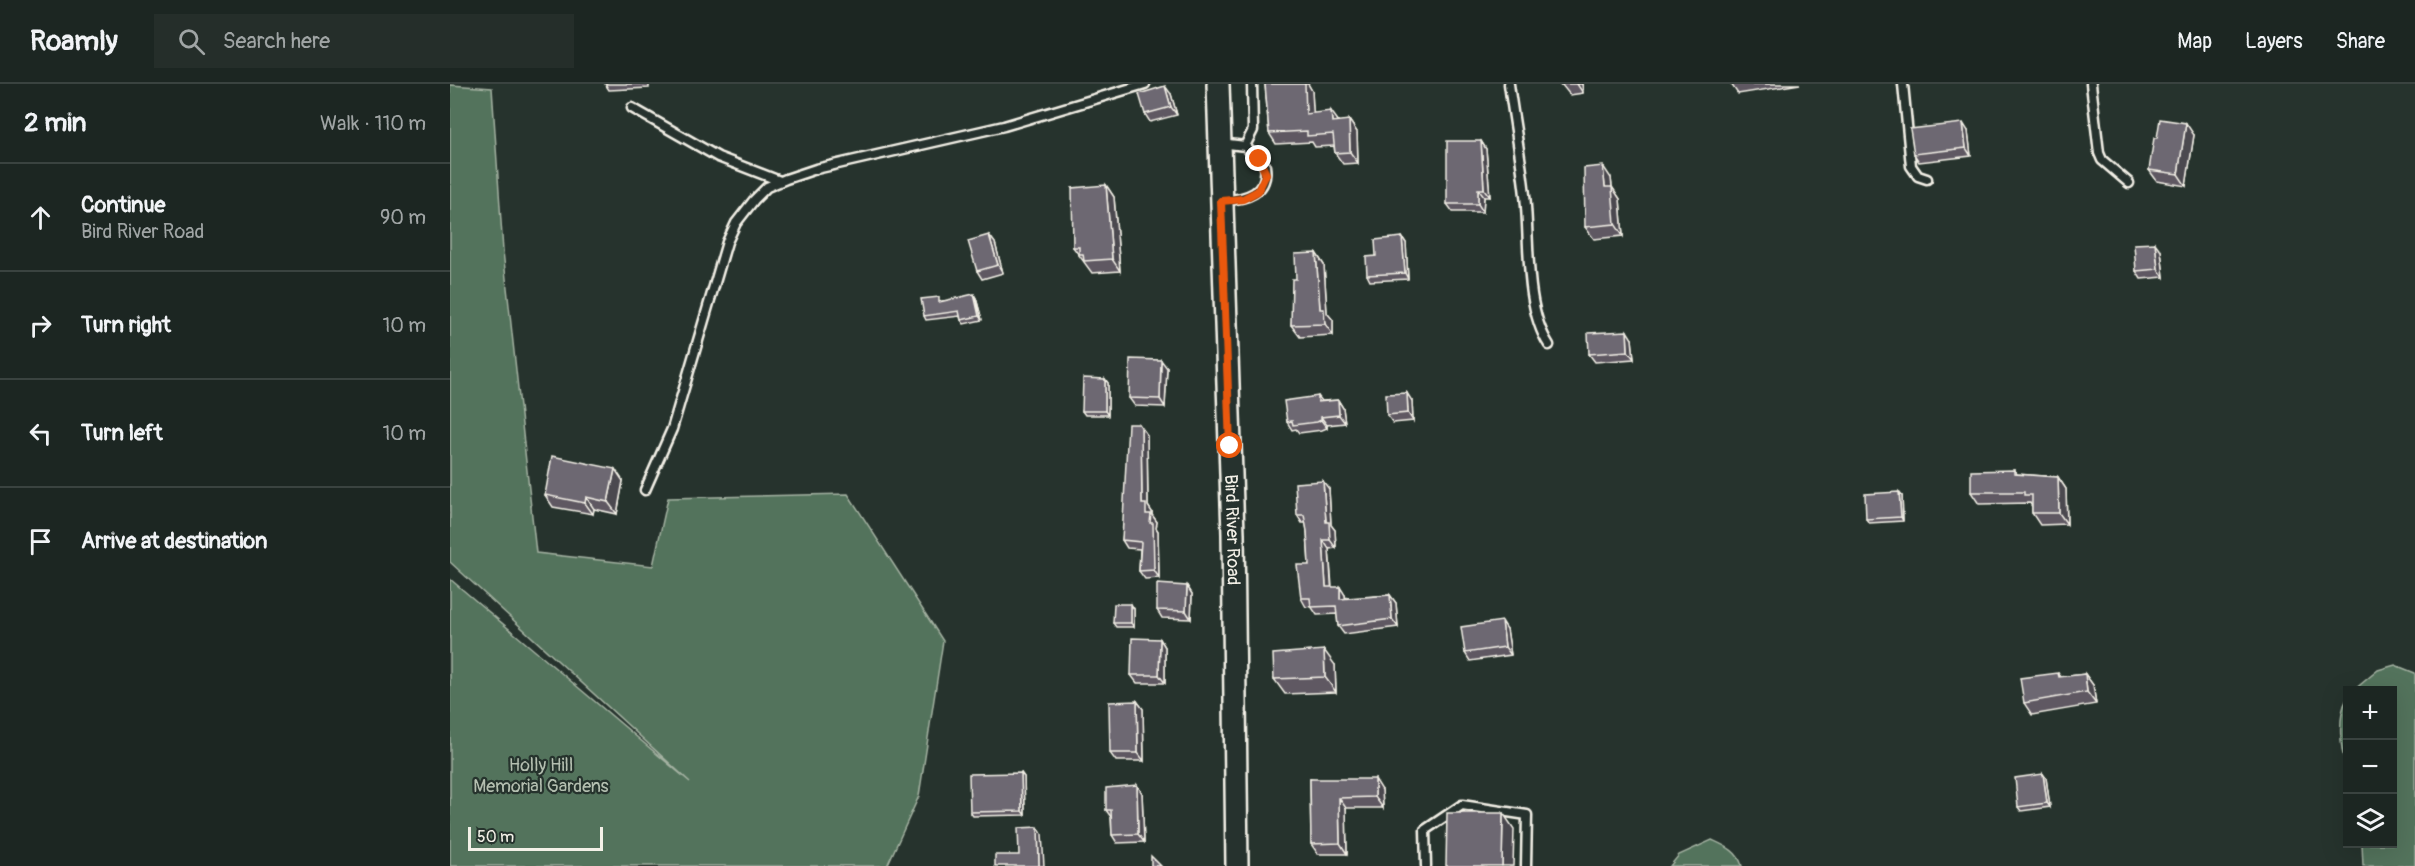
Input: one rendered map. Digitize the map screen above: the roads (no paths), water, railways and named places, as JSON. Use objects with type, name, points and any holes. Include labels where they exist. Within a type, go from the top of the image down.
[{"type":"street","name":"Bird River Road","points":[[1218,84],[1233,534],[1237,866]]},
{"type":"lane","points":[[645,490],[661,458],[678,410],[727,242],[736,223],[754,200],[768,187],[816,169],[1004,126],[1144,84]]},
{"type":"lane","points":[[1245,146],[1253,130],[1252,84]]},
{"type":"lane","points":[[1509,84],[1525,195],[1535,311],[1541,333],[1549,345]]},
{"type":"lane","points":[[1903,84],[1911,166],[1918,176],[1928,179]]},
{"type":"lane","points":[[2091,84],[2099,153],[2102,160],[2129,183]]},
{"type":"lane","points":[[633,108],[718,157],[780,181]]},
{"type":"lane","points":[[1219,143],[1245,146],[1264,166],[1264,183],[1258,191],[1250,197],[1221,201]]},
{"type":"lane","points":[[1426,866],[1425,830],[1462,805],[1527,815],[1526,866]]},
{"type":"park label","name":"Holly Hill Memorial Gardens","points":[[541,775]]}]
